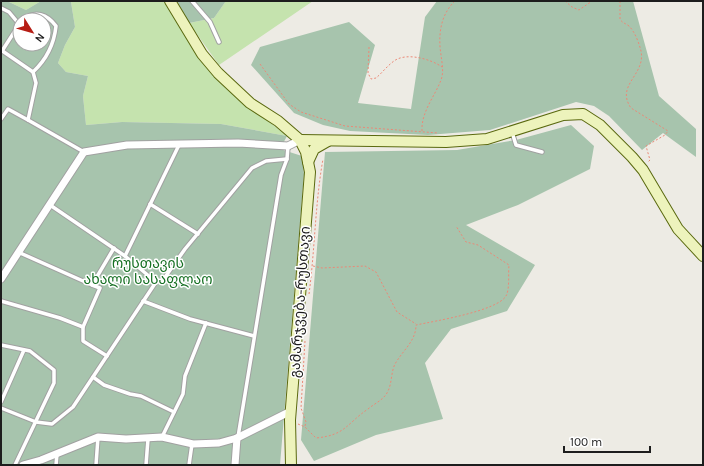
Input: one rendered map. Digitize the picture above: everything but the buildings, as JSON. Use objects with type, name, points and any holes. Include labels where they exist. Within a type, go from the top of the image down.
[{"type":"main road","points":[[170,1],[202,54],[218,73],[250,103],[278,121],[300,140],[446,142],[487,139],[563,115],[583,114],[600,125],[643,170],[678,229],[703,256]]},
{"type":"main road","points":[[278,121],[330,140]]},
{"type":"main road","name":"გამარჯვება-რუსთავი","points":[[291,465],[291,415],[308,266],[310,172],[300,140]]},
{"type":"main road","points":[[308,162],[314,149],[330,140]]},
{"type":"street","points":[[1,279],[84,152],[128,145],[238,143],[288,146],[300,140]]},
{"type":"street","points":[[23,465],[98,437],[148,439],[162,437],[193,444],[219,443],[237,438],[291,415]]},
{"type":"street","points":[[235,465],[237,438]]},
{"type":"lane","points":[[192,1],[210,22],[219,42]]},
{"type":"lane","points":[[1,8],[12,15]]},
{"type":"lane","points":[[52,21],[56,26],[55,39],[52,46]]},
{"type":"lane","points":[[12,35],[2,50],[33,72],[36,83],[28,120]]},
{"type":"lane","points":[[33,72],[45,61],[49,52]]},
{"type":"lane","points":[[1,119],[8,109],[84,152]]},
{"type":"lane","points":[[512,132],[516,145],[542,152]]},
{"type":"lane","points":[[125,256],[179,144]]},
{"type":"lane","points":[[237,438],[281,175],[287,159],[288,146]]},
{"type":"lane","points":[[1,408],[36,422],[52,424],[73,407],[156,282],[163,280],[198,234],[252,168],[266,161],[287,159]]},
{"type":"lane","points":[[150,204],[198,234]]},
{"type":"lane","points":[[50,205],[114,248],[156,282]]},
{"type":"lane","points":[[92,285],[114,248]]},
{"type":"lane","points":[[18,252],[100,288],[83,327],[83,341],[107,356]]},
{"type":"lane","points":[[1,301],[60,318],[83,327]]},
{"type":"lane","points":[[143,301],[206,323],[254,336]]},
{"type":"lane","points":[[162,437],[183,394],[185,376],[206,323]]},
{"type":"lane","points":[[1,345],[30,351],[54,370],[54,383],[15,465]]},
{"type":"lane","points":[[1,402],[24,350]]},
{"type":"lane","points":[[93,377],[104,384],[130,394],[141,396],[174,412]]},
{"type":"lane","points":[[96,465],[98,437]]},
{"type":"lane","points":[[146,465],[148,439]]},
{"type":"lane","points":[[189,465],[193,444]]},
{"type":"lane","points":[[56,465],[57,453]]},
{"type":"path","points":[[422,132],[422,123],[431,99],[442,78],[439,42],[440,26],[448,7],[455,1]]},
{"type":"path","points":[[565,1],[572,7],[579,10],[592,1]]},
{"type":"path","points":[[620,1],[620,19],[634,33],[641,52],[640,69],[627,87],[626,96],[628,103],[631,108],[668,131],[665,135],[646,146],[650,160],[643,170]]},
{"type":"path","points":[[369,47],[368,73],[371,79],[376,78],[395,60],[407,57],[428,60],[442,68]]},
{"type":"path","points":[[260,64],[289,104],[301,112],[345,126],[441,134]]},
{"type":"path","points":[[308,295],[308,266],[317,191],[323,159]]},
{"type":"path","points":[[308,266],[322,268],[364,266],[376,272],[398,312],[416,325],[468,313],[502,301],[507,294],[509,265],[478,246],[466,242],[456,226]]},
{"type":"path","points":[[291,415],[316,438],[329,437],[346,428],[367,409],[381,401],[388,392],[394,366],[416,335],[416,325]]},
{"type":"path","points":[[305,340],[300,408],[306,422],[305,427]]},
{"type":"green space","name":"რუსთავის ახალი სასაფლაო","points":[[1,1],[7,1],[26,10],[41,1],[71,2],[75,27],[65,45],[58,63],[66,72],[88,76],[83,96],[86,125],[122,122],[221,124],[287,136],[280,149],[302,156],[304,174],[280,465],[1,465]]},
{"type":"green space","points":[[7,1],[41,1],[26,10]]},
{"type":"green space","points":[[67,1],[165,1],[195,52],[218,80],[234,95],[287,136],[221,124],[122,122],[86,125],[83,96],[88,76],[66,72],[58,63],[65,45],[75,27],[71,2]]},
{"type":"green space","points":[[177,1],[226,1],[214,18],[189,23]]},
{"type":"green space","points":[[226,1],[313,1],[219,65],[189,23],[214,18]]},
{"type":"green space","points":[[437,1],[633,1],[659,96],[696,129],[696,157],[663,133],[642,150],[609,116],[594,106],[576,102],[490,130],[428,135],[350,131],[323,125],[294,113],[251,65],[260,47],[349,22],[375,45],[358,103],[411,109],[425,17]]},
{"type":"green space","points":[[571,125],[594,146],[590,169],[518,205],[466,225],[535,265],[507,311],[451,329],[425,363],[443,419],[376,435],[314,461],[301,440],[325,152],[457,150],[516,140]]}]
